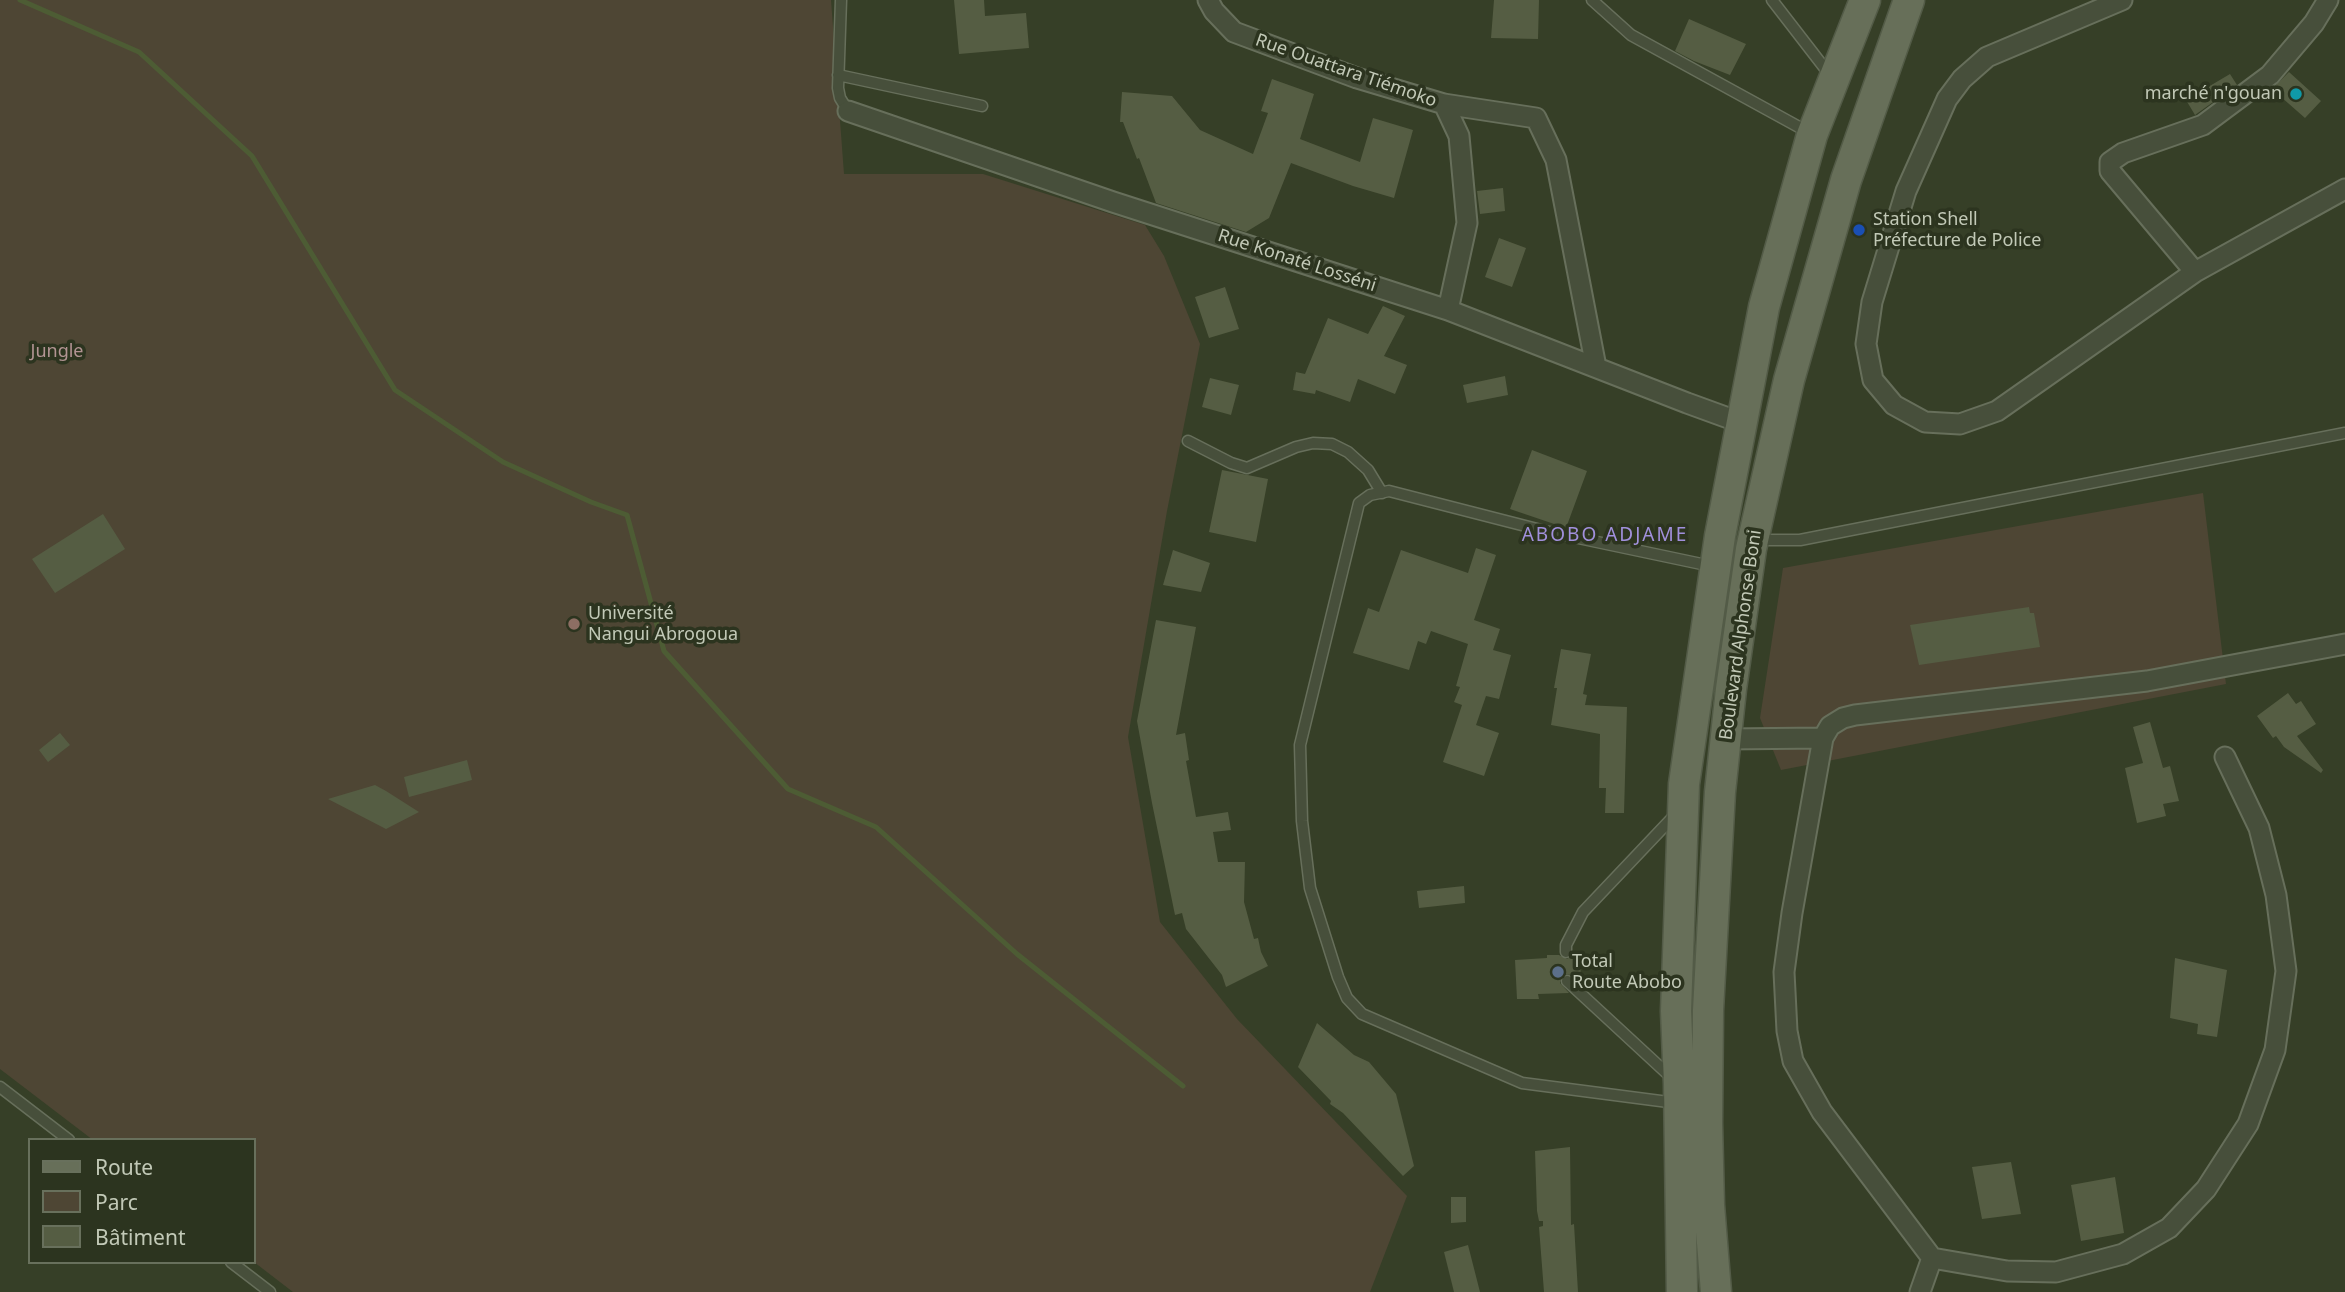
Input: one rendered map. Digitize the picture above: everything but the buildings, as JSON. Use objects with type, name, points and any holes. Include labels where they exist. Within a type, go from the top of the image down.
[{"type":"main road","name":"Boulevard Alphonse Boni","points":[[1682,1292],[1676,1012],[1684,784],[1715,567],[1764,307],[1812,135],[1866,0]]},
{"type":"main road","name":"Boulevard Alphonse Boni","points":[[1716,1292],[1709,1205],[1709,1010],[1720,792],[1731,689],[1753,540],[1789,380],[1846,180],[1909,0]]},
{"type":"street","name":"Rue Ouattara Tiémoko","points":[[1209,0],[1214,11],[1234,32],[1357,78],[1444,104],[1536,118],[1556,160],[1595,367]]},
{"type":"street","points":[[2122,0],[1987,57],[1962,79],[1947,99],[1906,191],[1872,302],[1866,344],[1873,380],[1894,405],[1925,422],[1960,424],[1997,411],[2195,272],[2345,189]]},
{"type":"street","points":[[2195,272],[2110,171],[2110,162],[2123,153],[2203,125],[2270,75],[2314,23],[2328,0]]},
{"type":"street","points":[[1444,104],[1459,136],[1467,223],[1448,310]]},
{"type":"street","name":"Rue Konaté Losséni","points":[[848,111],[1113,202],[1448,310],[1742,423]]},
{"type":"street","points":[[2225,757],[2259,828],[2276,895],[2286,971],[2275,1050],[2248,1124],[2197,1199],[2169,1228],[2123,1254],[2056,1272],[2007,1271],[1932,1258],[1822,1112],[1793,1061],[1787,1031],[1784,972],[1792,913],[1823,738],[1830,726],[1855,715],[2147,681],[2345,644]]},
{"type":"street","points":[[1725,739],[1823,738]]},
{"type":"street","points":[[1920,1292],[1932,1258]]},
{"type":"lane","points":[[841,0],[839,98],[848,111]]},
{"type":"lane","points":[[1592,0],[1631,35],[1812,135]]},
{"type":"lane","points":[[1773,0],[1835,80]]},
{"type":"lane","points":[[838,75],[982,106]]},
{"type":"lane","points":[[1753,540],[1800,540],[2345,433]]},
{"type":"lane","points":[[1188,441],[1231,463],[1247,468],[1312,443],[1332,444],[1348,452],[1368,470],[1382,493]]},
{"type":"lane","points":[[1679,1093],[1522,1083],[1362,1014],[1347,998],[1338,977],[1310,887],[1302,821],[1300,745],[1360,503],[1370,495],[1389,491],[1545,531],[1715,567]]},
{"type":"lane","points":[[1566,952],[1566,945],[1583,912],[1683,807]]},
{"type":"lane","points":[[1567,981],[1648,1058],[1679,1093]]},
{"type":"lane","points":[[0,1087],[66,1138]]},
{"type":"lane","points":[[234,1264],[270,1292]]},
{"type":"green space","name":"Université Nangui Abrogoua","points":[[0,0],[831,0],[844,174],[983,174],[1145,225],[1164,256],[1200,344],[1167,511],[1128,737],[1160,922],[1237,1019],[1407,1196],[1370,1292],[293,1292],[256,1264],[256,1138],[90,1138],[0,1069]]},
{"type":"green space","points":[[2203,493],[2226,684],[1781,770],[1760,718],[1783,568]]},
{"type":"waterway","points":[[20,0],[139,52],[252,156],[395,390],[503,462],[591,502],[627,515],[664,651],[788,789],[876,827],[1017,954],[1183,1086]]},
{"type":"place","name":"marché n'gouan","points":[[2296,94]]},
{"type":"place","name":"Station Shell Préfecture de Police","points":[[1859,230]]},
{"type":"place","name":"Université Nangui Abrogoua","points":[[574,624]]},
{"type":"place","name":"Total Route Abobo","points":[[1558,972]]},
{"type":"district","name":"ABOBO ADJAME","points":[[1605,536]]},
{"type":"park label","name":"Jungle","points":[[57,352]]}]
